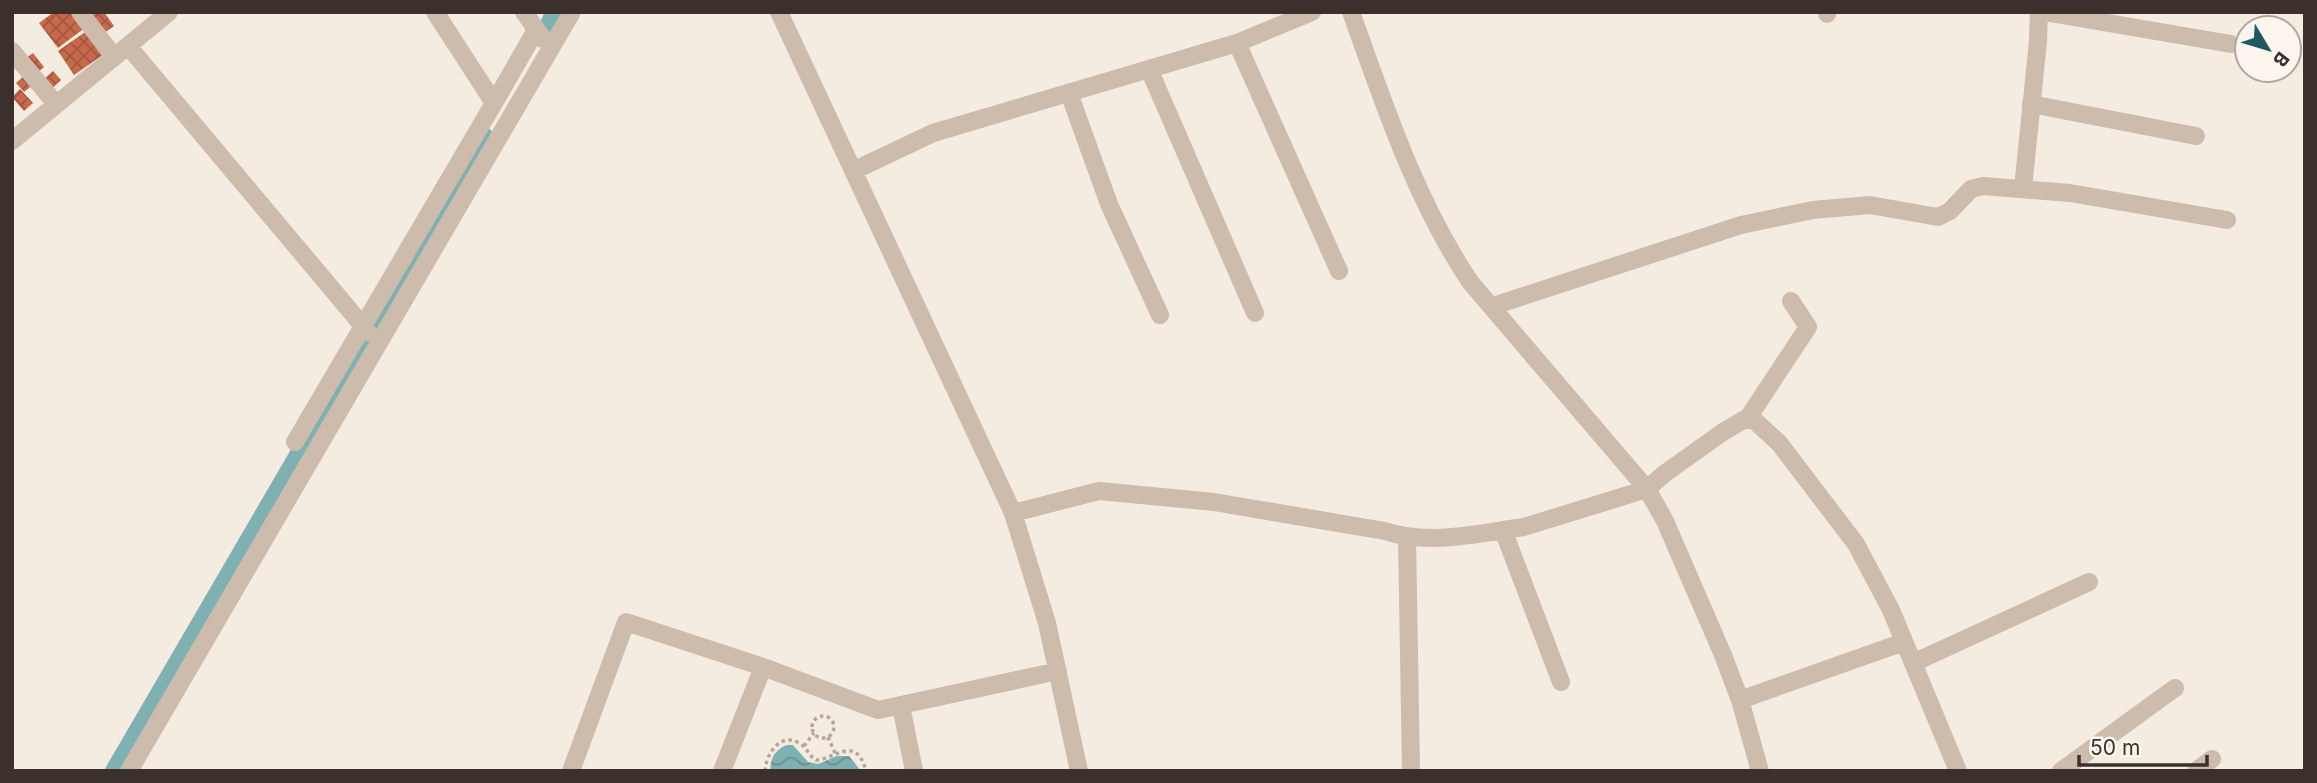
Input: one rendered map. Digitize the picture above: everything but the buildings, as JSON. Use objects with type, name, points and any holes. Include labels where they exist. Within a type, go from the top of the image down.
[{"type":"street","points":[[80,12],[121,52],[379,345]]},
{"type":"street","points":[[12,141],[169,12]]},
{"type":"street","points":[[435,12],[494,103]]},
{"type":"street","points":[[524,12],[551,50]]},
{"type":"street","points":[[128,771],[572,12]]},
{"type":"street","points":[[779,12],[1013,513],[1045,613],[1079,771]]},
{"type":"street","points":[[853,171],[933,133],[1237,43],[1312,12]]},
{"type":"street","points":[[1351,12],[1387,113],[1450,252],[1471,283],[1647,489],[1665,520],[1740,700],[1760,771]]},
{"type":"street","points":[[2023,188],[2041,12],[2231,44]]},
{"type":"street","points":[[295,442],[536,30]]},
{"type":"street","points":[[1237,43],[1339,271]]},
{"type":"street","points":[[12,51],[56,104]]},
{"type":"street","points":[[1149,69],[1255,313]]},
{"type":"street","points":[[1069,93],[1111,211],[1160,315]]},
{"type":"street","points":[[2031,104],[2196,136]]},
{"type":"street","points":[[1493,306],[1741,225],[1813,210],[1870,205],[1934,218],[1950,211],[1964,194],[1975,187],[2001,186],[2070,192],[2227,220]]},
{"type":"street","points":[[1013,513],[1099,491],[1214,502],[1424,539],[1524,527],[1647,489],[1693,453],[1748,418],[1808,327],[1791,301]]},
{"type":"street","points":[[1748,418],[1761,424],[1779,443],[1856,544],[1891,610],[1958,771]]},
{"type":"street","points":[[1503,530],[1561,682]]},
{"type":"street","points":[[1407,537],[1411,771]]},
{"type":"street","points":[[1913,663],[2089,582]]},
{"type":"street","points":[[571,771],[626,622],[763,667],[878,710],[1058,671]]},
{"type":"street","points":[[1740,700],[1904,642]]},
{"type":"street","points":[[722,771],[763,667]]},
{"type":"street","points":[[2061,771],[2175,688]]},
{"type":"street","points":[[901,706],[914,771]]},
{"type":"street","points":[[2196,771],[2212,759]]},
{"type":"path","points":[[825,717],[828,706]]},
{"type":"path","points":[[804,746],[814,733],[814,723],[818,718],[831,720],[834,726],[828,737],[820,737],[814,733]]},
{"type":"path","points":[[828,737],[835,753]]},
{"type":"path","points":[[765,771],[768,757],[782,741],[795,741],[804,746],[811,758],[816,760],[844,750],[857,755],[866,771]]},
{"type":"water","points":[[787,745],[793,745],[808,762],[818,764],[837,756],[849,756],[861,771],[770,771],[774,755]]},
{"type":"waterway","points":[[549,24],[555,12]]},
{"type":"waterway","points":[[114,771],[484,136]]}]
